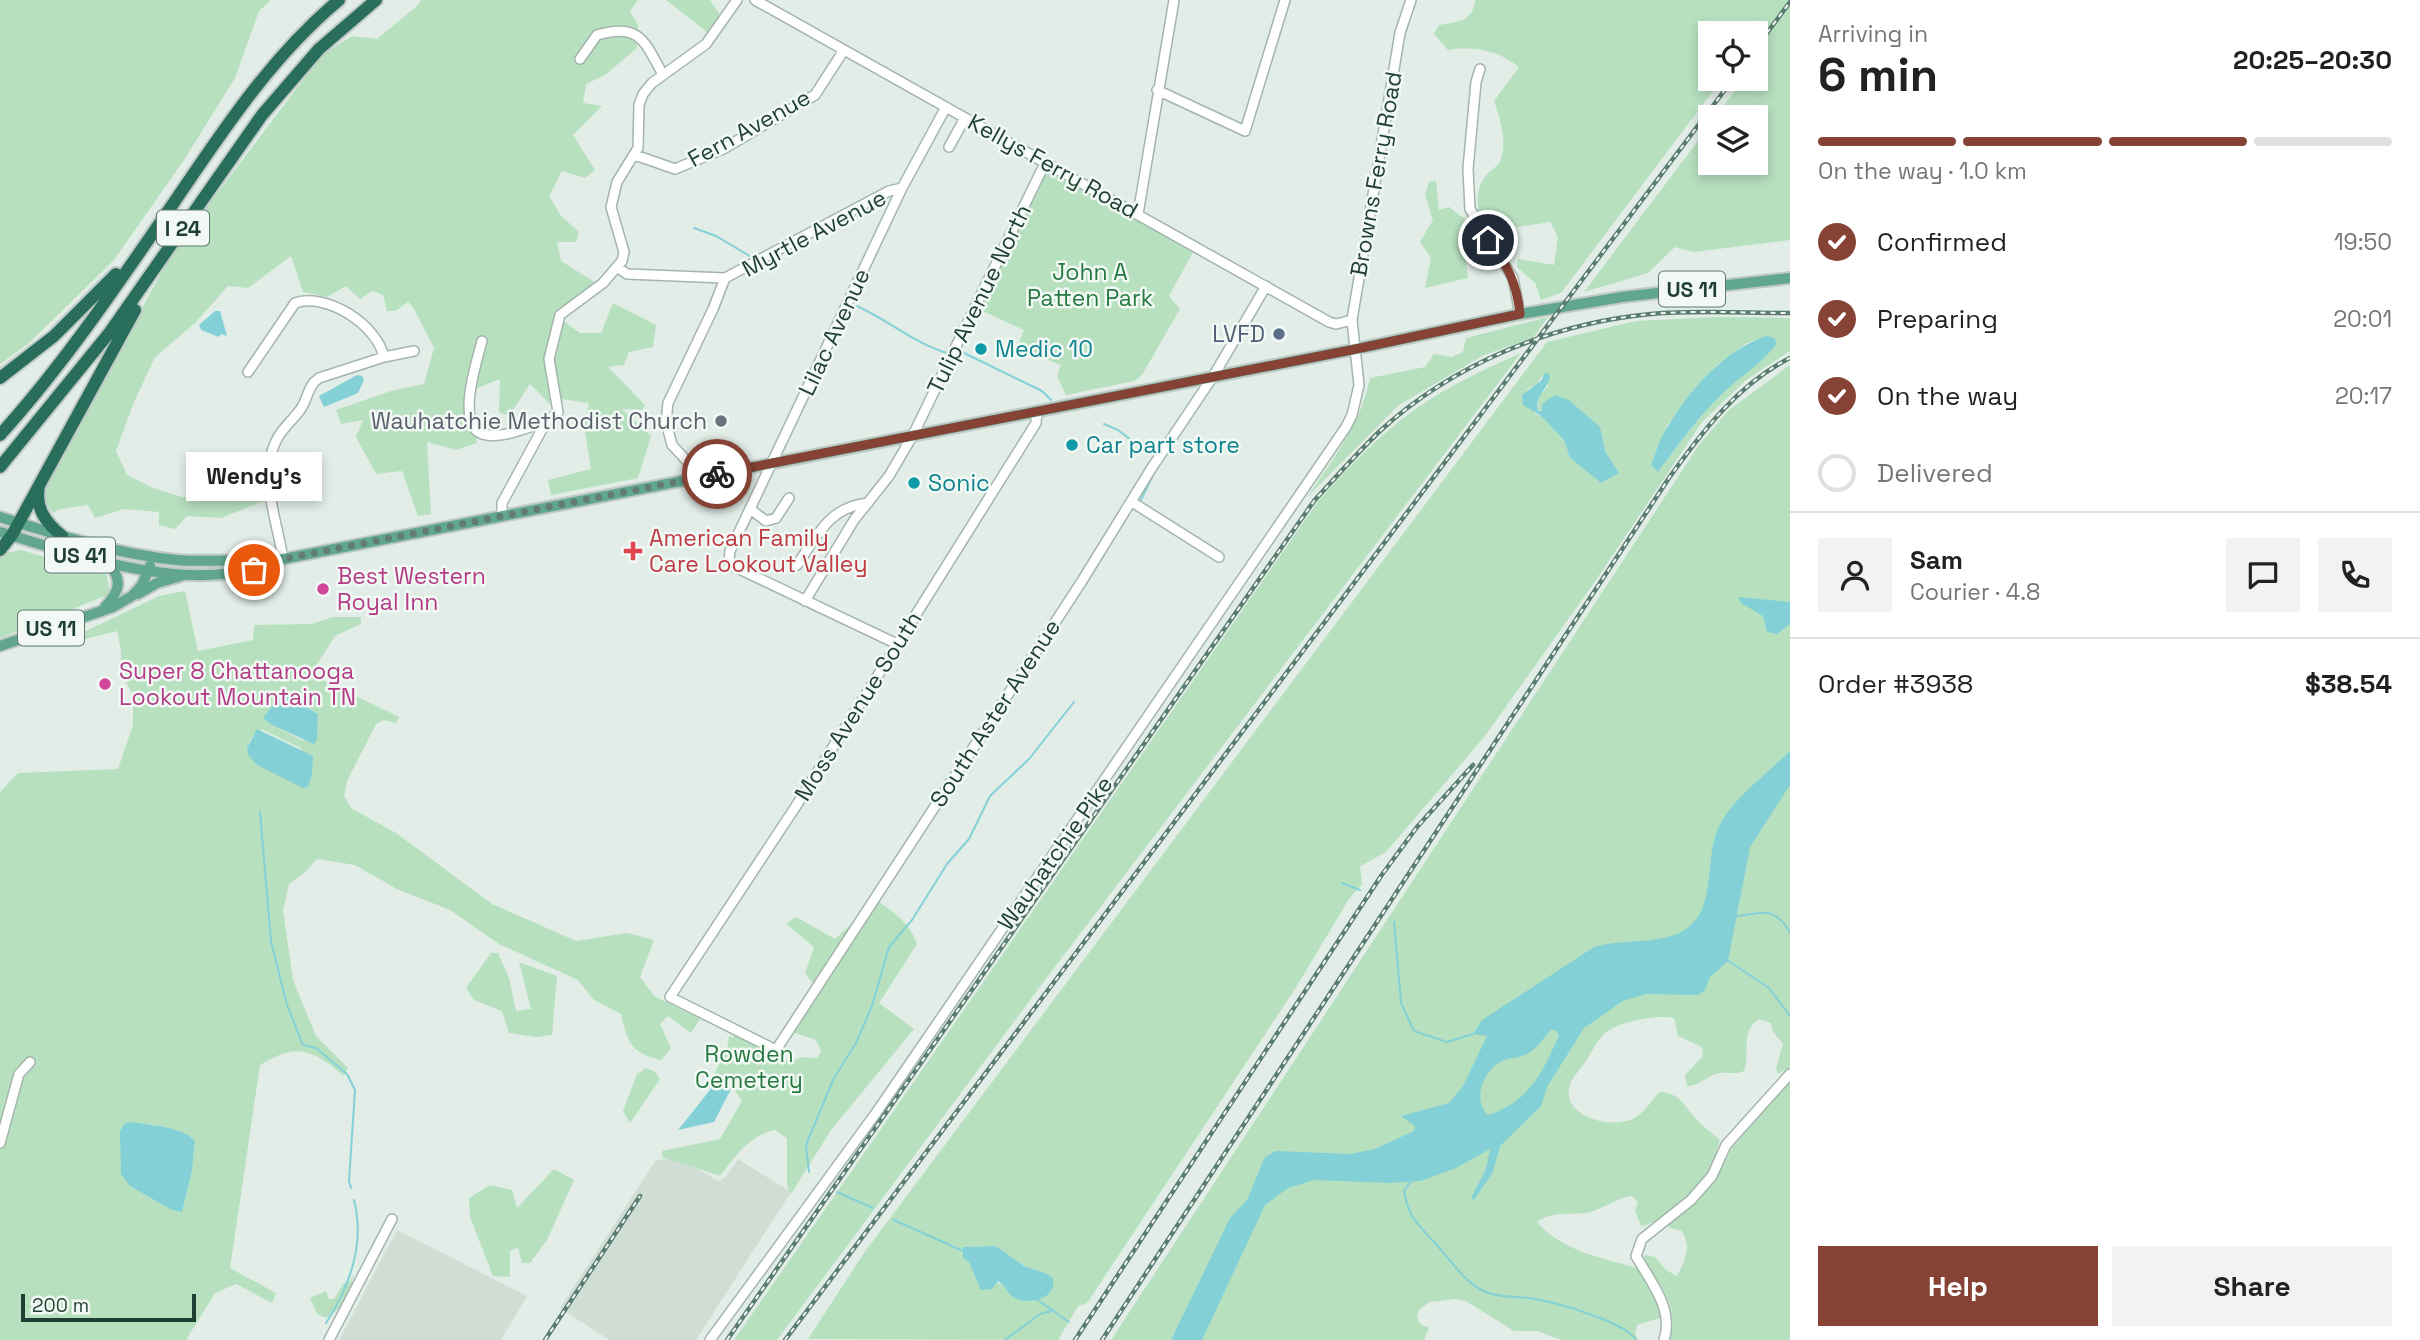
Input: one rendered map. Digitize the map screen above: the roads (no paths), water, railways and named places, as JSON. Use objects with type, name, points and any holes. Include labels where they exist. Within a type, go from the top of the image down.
[{"type":"highway","name":"I 24","points":[[0,435],[71,348],[260,79],[302,33],[339,0]]},
{"type":"highway","name":"I 24","points":[[0,467],[76,378],[262,115],[319,49],[376,0]]},
{"type":"highway","points":[[0,379],[54,336],[150,238]]},
{"type":"highway","points":[[0,550],[6,534],[18,523],[175,239]]},
{"type":"highway","points":[[40,481],[37,496],[43,517],[62,536]]},
{"type":"main road","name":"US 11","points":[[281,560],[1356,349],[1520,314],[1622,297],[1790,278]]},
{"type":"main road","name":"US 41","points":[[0,517],[105,548],[152,557],[178,560],[281,560]]},
{"type":"main road","name":"US 41","points":[[6,534],[108,562],[149,570],[192,574],[250,571],[281,560]]},
{"type":"main road","name":"US 11","points":[[0,646],[126,599],[142,585],[152,557]]},
{"type":"main road","points":[[102,610],[118,591],[118,576],[108,562]]},
{"type":"main road","points":[[126,599],[157,583],[192,574]]},
{"type":"street","points":[[482,341],[472,380],[470,423],[479,433],[489,436],[545,422],[558,412],[549,359],[560,315],[595,290],[617,267],[624,252],[611,207],[613,192],[638,148],[639,105],[643,93],[706,44],[737,0]]},
{"type":"street","name":"Kellys Ferry Road","points":[[755,0],[1329,322],[1336,324],[1352,320]]},
{"type":"street","points":[[1138,214],[1174,0]]},
{"type":"street","points":[[1157,90],[1245,131],[1285,0]]},
{"type":"street","name":"Browns Ferry Road","points":[[1356,349],[1352,320],[1400,33],[1411,0]]},
{"type":"street","points":[[580,59],[597,35],[626,30],[644,40],[663,75]]},
{"type":"street","name":"Fern Avenue","points":[[635,155],[675,169],[723,149],[815,95],[844,50]]},
{"type":"street","points":[[1479,69],[1468,169],[1470,209],[1509,269],[1519,298],[1520,314]]},
{"type":"street","name":"Lilac Avenue","points":[[804,601],[735,567],[729,560],[730,551],[902,188],[946,107]]},
{"type":"street","points":[[949,147],[965,118]]},
{"type":"street","name":"Tulip Avenue North","points":[[804,601],[913,435],[1045,163]]},
{"type":"street","name":"Myrtle Avenue","points":[[617,267],[627,274],[725,278],[889,191],[902,188]]},
{"type":"street","name":"Myrtle Avenue","points":[[702,477],[672,445],[666,422],[668,403],[725,278]]},
{"type":"street","name":"South Aster Avenue","points":[[670,997],[776,1050],[1132,502],[1171,437],[1214,375],[1266,286]]},
{"type":"street","points":[[248,372],[295,303],[304,300],[318,302],[364,323],[381,343],[384,357]]},
{"type":"street","name":"Wauhatchie Pike","points":[[710,1340],[884,1101],[1346,427],[1352,415],[1359,385],[1356,349]]},
{"type":"street","points":[[281,560],[268,473],[277,439],[301,409],[312,383],[319,378],[384,357],[414,351]]},
{"type":"street","name":"Moss Avenue South","points":[[670,997],[796,807],[1036,423],[1037,412]]},
{"type":"street","points":[[502,515],[502,503],[545,422]]},
{"type":"street","points":[[750,509],[766,521],[776,518],[789,498]]},
{"type":"street","points":[[1132,502],[1219,557]]},
{"type":"street","points":[[797,565],[828,520],[848,505],[868,503]]},
{"type":"street","points":[[804,601],[897,644]]},
{"type":"street","points":[[0,1143],[19,1074],[30,1062]]},
{"type":"street","points":[[1664,1340],[1669,1325],[1663,1304],[1636,1256],[1642,1240],[1691,1200],[1712,1176],[1726,1144],[1790,1074]]},
{"type":"street","points":[[329,1340],[392,1219]]},
{"type":"water","points":[[215,311],[220,311],[227,336],[221,334],[219,337],[201,330],[199,325]]},
{"type":"water","points":[[1766,336],[1774,338],[1777,343],[1716,401],[1658,472],[1651,465],[1658,445],[1687,398],[1723,361],[1736,351]]},
{"type":"water","points":[[1544,373],[1550,374],[1548,384],[1538,401],[1538,411],[1541,411],[1543,403],[1555,395],[1569,400],[1600,427],[1605,451],[1619,473],[1601,483],[1570,458],[1564,440],[1541,416],[1523,405],[1522,395],[1542,380]]},
{"type":"water","points":[[357,375],[364,380],[358,393],[324,407],[319,396]]},
{"type":"water","points":[[1738,597],[1790,602],[1790,624],[1777,634],[1767,632],[1763,616],[1741,603]]},
{"type":"water","points":[[286,695],[318,714],[317,740],[314,744],[272,725],[263,718],[276,701]]},
{"type":"water","points":[[257,729],[313,756],[308,787],[303,788],[257,765],[248,755],[247,748]]},
{"type":"water","points":[[1790,751],[1790,785],[1750,847],[1728,961],[1710,977],[1705,990],[1698,995],[1646,994],[1623,1001],[1584,1028],[1547,1087],[1541,1106],[1500,1146],[1493,1172],[1474,1200],[1471,1198],[1486,1169],[1490,1149],[1456,1168],[1421,1181],[1390,1183],[1314,1180],[1288,1188],[1265,1205],[1202,1340],[1171,1340],[1230,1218],[1247,1200],[1265,1157],[1276,1151],[1350,1154],[1375,1149],[1414,1131],[1415,1126],[1401,1116],[1449,1103],[1463,1086],[1487,1036],[1473,1034],[1482,1020],[1594,947],[1669,936],[1691,925],[1705,902],[1713,844],[1722,820],[1749,788]],"holes":[[[1551,1030],[1556,1030],[1559,1035],[1533,1084],[1514,1102],[1488,1115],[1483,1109],[1480,1094],[1489,1072],[1503,1060],[1521,1057],[1530,1052]]]},
{"type":"water","points":[[717,1080],[731,1089],[714,1122],[678,1130],[710,1090],[712,1081]]},
{"type":"water","points":[[125,1123],[175,1129],[195,1141],[192,1171],[182,1212],[172,1210],[130,1186],[121,1174],[120,1131]]},
{"type":"water","points":[[994,1246],[1023,1265],[1053,1278],[1050,1292],[1039,1299],[1025,1301],[1013,1297],[998,1281],[992,1289],[981,1290],[969,1262],[963,1258],[963,1247]]},
{"type":"waterway","points":[[694,228],[716,236],[753,258]]},
{"type":"waterway","points":[[857,306],[923,343],[947,353]]},
{"type":"waterway","points":[[956,358],[960,351],[1042,391],[1051,400]]},
{"type":"waterway","points":[[1104,424],[1118,430],[1147,452]]},
{"type":"waterway","points":[[1140,502],[1154,473]]},
{"type":"waterway","points":[[809,1172],[806,1145],[834,1078],[856,1043],[872,1006],[889,947],[912,920],[947,864],[969,839],[990,796],[1029,759],[1074,702]]},
{"type":"waterway","points":[[260,812],[271,941],[287,1005],[303,1045],[316,1048],[347,1074],[355,1090],[349,1181],[351,1188]]},
{"type":"waterway","points":[[1342,883],[1360,890]]},
{"type":"waterway","points":[[1736,916],[1772,914],[1778,917],[1790,932]]},
{"type":"waterway","points":[[1394,922],[1401,1003],[1414,1031],[1447,1042],[1473,1034]]},
{"type":"waterway","points":[[1727,960],[1769,988],[1790,1016]]},
{"type":"waterway","points":[[1411,1181],[1404,1191],[1415,1220],[1459,1271],[1478,1288],[1496,1295],[1539,1300],[1586,1313],[1617,1326],[1636,1340]]},
{"type":"waterway","points":[[837,1192],[873,1208]]},
{"type":"waterway","points":[[326,1323],[342,1294],[353,1264],[358,1232],[354,1200]]},
{"type":"waterway","points":[[894,1220],[963,1251]]},
{"type":"waterway","points":[[1035,1298],[1069,1322]]},
{"type":"waterway","points":[[1005,1340],[1040,1314],[1051,1311]]},
{"type":"railway","points":[[1768,32],[1790,2]]},
{"type":"railway","points":[[785,1340],[1724,91]]},
{"type":"railway","points":[[727,1340],[1314,501],[1380,431],[1439,386],[1472,367],[1541,337],[1614,319],[1651,314],[1790,313]]},
{"type":"railway","points":[[1102,1340],[1669,478],[1722,410],[1754,381],[1790,358]]},
{"type":"railway","points":[[1075,1340],[1381,876],[1417,827],[1473,765]]},
{"type":"railway","points":[[545,1340],[640,1196]]},
{"type":"place","name":"LVFD","points":[[1279,334]]},
{"type":"place","name":"Medic 10","points":[[981,349]]},
{"type":"place","name":"Wauhatchie Methodist Church","points":[[721,421]]},
{"type":"place","name":"Car part store","points":[[1072,445]]},
{"type":"place","name":"Sonic","points":[[914,483]]},
{"type":"place","name":"American Family Care Lookout Valley","points":[[633,551]]},
{"type":"place","name":"Wendy's","points":[[254,570]]},
{"type":"place","name":"Best Western Royal Inn","points":[[323,589]]},
{"type":"place","name":"Super 8 Chattanooga Lookout Mountain TN","points":[[105,684]]},
{"type":"park label","name":"John A Patten Park","points":[[1090,285]]},
{"type":"park label","name":"Rowden Cemetery","points":[[749,1067]]}]
